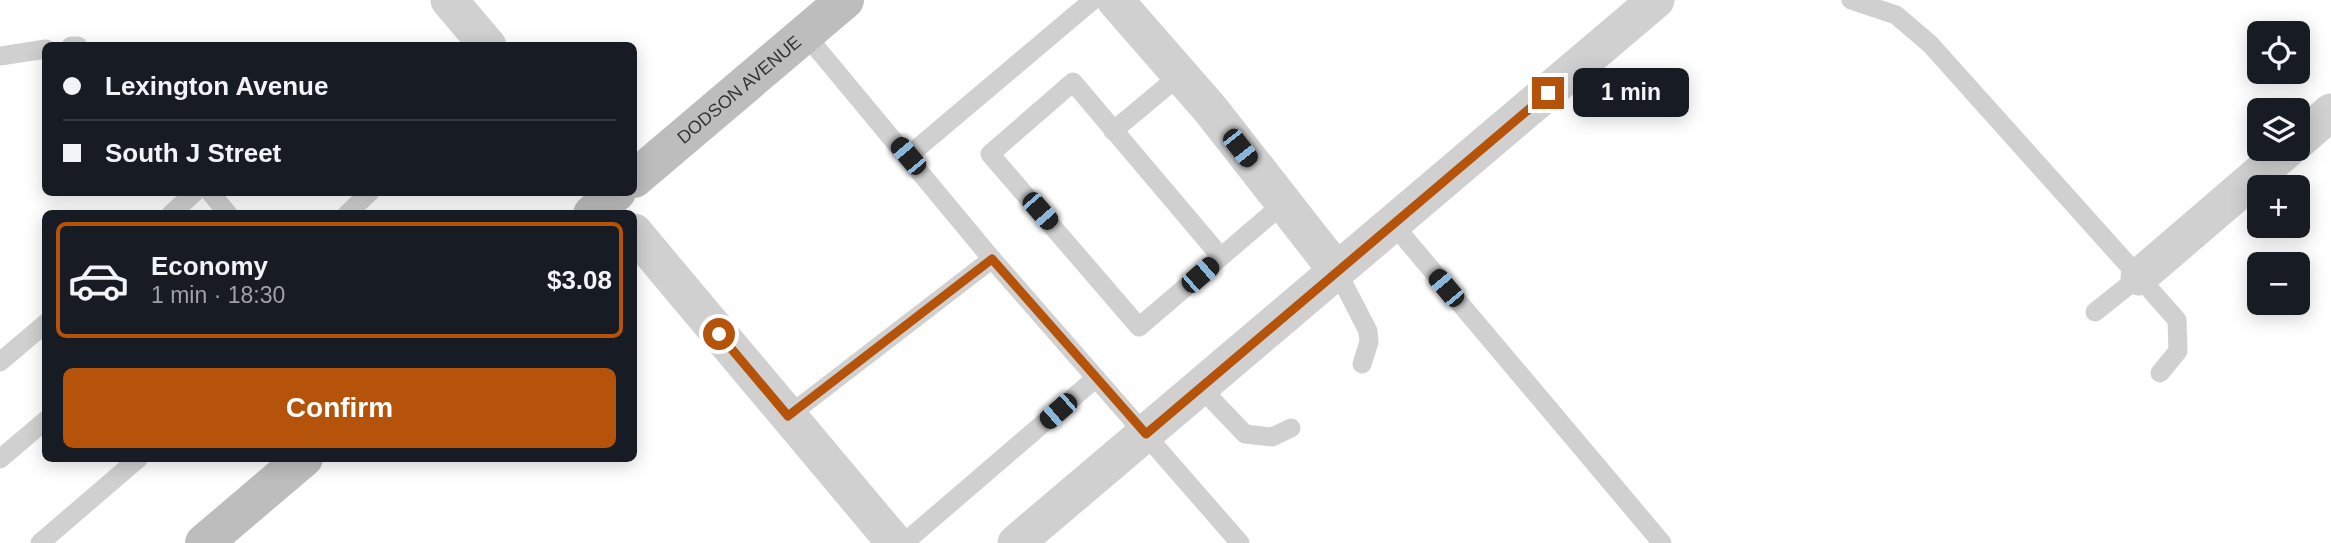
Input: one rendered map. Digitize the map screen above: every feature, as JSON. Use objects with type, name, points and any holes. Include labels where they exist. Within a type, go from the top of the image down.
[{"type":"street","points":[[449,0],[485,42]]},
{"type":"street","name":"DODSON AVENUE","points":[[637,177],[845,0]]},
{"type":"street","points":[[1115,0],[1337,271]]},
{"type":"street","points":[[1016,543],[1656,0]]},
{"type":"street","points":[[2139,277],[2274,161]]},
{"type":"street","points":[[637,236],[895,543]]},
{"type":"street","points":[[204,543],[299,462]]},
{"type":"lane","points":[[908,156],[1093,0]]},
{"type":"lane","points":[[1851,0],[1896,15],[1930,44],[2177,320],[2178,351],[2160,373]]},
{"type":"lane","points":[[805,34],[992,259],[1240,543]]},
{"type":"lane","points":[[0,56],[42,50]]},
{"type":"lane","points":[[1113,131],[1179,76]]},
{"type":"lane","points":[[1221,257],[1073,82],[990,153],[1139,327],[1221,257],[1284,203]]},
{"type":"lane","points":[[175,210],[191,196]]},
{"type":"lane","points":[[213,196],[225,210]]},
{"type":"lane","points":[[350,210],[366,196]]},
{"type":"lane","points":[[1393,224],[1661,543]]},
{"type":"lane","points":[[788,416],[992,259]]},
{"type":"lane","points":[[1337,271],[1368,331],[1369,342],[1362,364]]},
{"type":"lane","points":[[2095,312],[2139,277]]},
{"type":"lane","points":[[0,362],[42,326]]},
{"type":"lane","points":[[904,543],[1096,378]]},
{"type":"lane","points":[[1200,387],[1245,434],[1272,437],[1292,428]]},
{"type":"lane","points":[[0,459],[42,423]]},
{"type":"lane","points":[[40,543],[134,462]]},
{"type":"route","points":[[719,334],[788,416],[992,259],[1146,434],[1548,93]]}]
